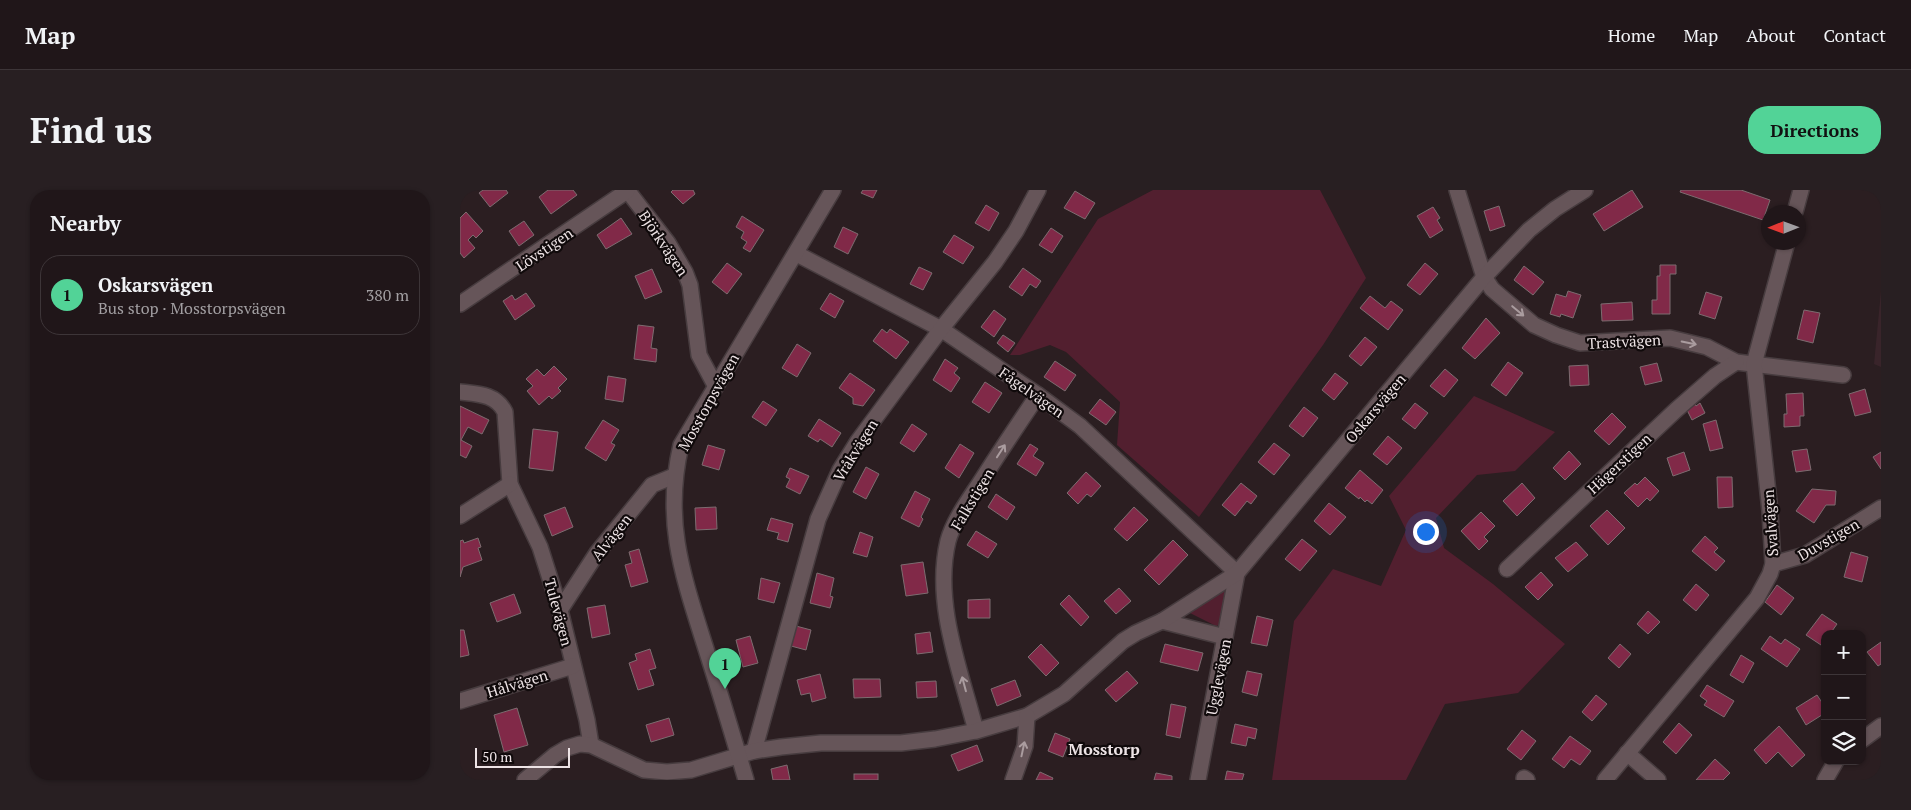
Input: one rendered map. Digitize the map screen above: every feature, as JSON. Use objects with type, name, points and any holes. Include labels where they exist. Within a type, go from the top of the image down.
[{"type":"street","name":"Mosstorpsvägen","points":[[746,780],[746,753],[681,570],[674,522],[674,476],[681,445],[715,385],[797,254],[833,190]]},
{"type":"street","name":"Vråkvägen","points":[[746,753],[818,519],[828,495],[858,441],[941,329],[995,262],[1016,232],[1038,190]]},
{"type":"street","name":"Trastvägen","points":[[1457,190],[1484,277],[1492,289],[1534,325],[1580,343],[1670,338],[1707,347],[1736,362],[1843,375]]},
{"type":"street","name":"Oskarsvägen","points":[[591,745],[644,770],[655,772],[691,770],[746,753],[821,743],[900,743],[976,732],[1027,716],[1064,694],[1123,641],[1162,621],[1237,573],[1484,277],[1529,230],[1585,190]]},
{"type":"street","points":[[1797,205],[1801,190]]},
{"type":"street","name":"Lövstigen","points":[[460,304],[627,191]]},
{"type":"street","name":"Björkvägen","points":[[627,191],[668,244],[686,272],[690,285],[699,355],[715,385]]},
{"type":"street","name":"Svalvägen","points":[[1605,780],[1757,598],[1770,574],[1773,564],[1770,511],[1754,364],[1785,250]]},
{"type":"street","name":"Fågelvägen","points":[[797,254],[941,329],[1038,395],[1080,426],[1237,573]]},
{"type":"street","name":"Hägerstigen","points":[[1507,569],[1668,417],[1715,376],[1736,362]]},
{"type":"street","name":"Tulevägen","points":[[460,392],[483,394],[493,398],[501,404],[506,412],[510,484],[540,547],[560,610],[587,720],[591,745]]},
{"type":"street","name":"Falkstigen","points":[[976,732],[951,633],[946,600],[944,577],[949,540],[968,500],[1038,395]]},
{"type":"street","name":"Alvägen","points":[[560,610],[598,553],[652,485],[674,476]]},
{"type":"street","points":[[460,516],[510,484]]},
{"type":"street","name":"Duvstigen","points":[[1773,564],[1805,556],[1881,508]]},
{"type":"street","name":"Ugglevägen","points":[[1198,780],[1237,573]]},
{"type":"street","points":[[1162,621],[1225,637]]},
{"type":"street","name":"Hålvägen","points":[[460,701],[573,666]]},
{"type":"street","points":[[1013,780],[1024,746],[1027,716]]},
{"type":"street","points":[[1866,737],[1881,726]]},
{"type":"street","points":[[525,780],[567,748],[580,744],[591,745]]},
{"type":"street","points":[[1627,753],[1658,780]]},
{"type":"street","points":[[1825,780],[1834,765]]},
{"type":"shaded area","points":[[1153,190],[1320,190],[1366,278],[1323,345],[1199,517],[1117,445],[1120,402],[1066,352],[1050,345],[1020,355],[1010,355],[1098,219]]},
{"type":"shaded area","points":[[1881,291],[1881,367],[1874,364]]},
{"type":"shaded area","points":[[1474,396],[1555,432],[1515,471],[1477,475],[1436,518],[1444,548],[1493,584],[1565,644],[1518,693],[1445,704],[1406,780],[1272,780],[1294,621],[1333,569],[1381,586],[1406,530],[1389,496]]},
{"type":"shaded area","points":[[1225,588],[1220,625],[1216,626],[1188,612]]},
{"type":"building","points":[[483,190],[506,190],[508,193],[490,207],[479,193]]},
{"type":"building","points":[[548,190],[573,190],[577,195],[551,214],[539,197]]},
{"type":"building","points":[[673,190],[693,190],[695,194],[683,204],[671,192]]},
{"type":"building","points":[[863,190],[877,190],[873,198],[861,193]]},
{"type":"building","points":[[1632,190],[1643,207],[1604,231],[1593,214]]},
{"type":"building","points":[[1681,190],[1741,190],[1770,200],[1768,205],[1761,205],[1761,219],[1680,192]]},
{"type":"building","points":[[1075,191],[1095,203],[1085,219],[1064,208]]},
{"type":"building","points":[[986,205],[999,213],[989,231],[975,223]]},
{"type":"building","points":[[1499,206],[1505,226],[1490,231],[1484,211]]},
{"type":"building","points":[[1433,207],[1440,218],[1437,220],[1443,230],[1430,238],[1417,216]]},
{"type":"building","points":[[466,212],[483,231],[476,238],[473,235],[468,240],[475,248],[464,258],[460,253],[460,218]]},
{"type":"building","points":[[742,216],[764,230],[750,252],[743,248],[747,242],[741,238],[744,232],[736,227]]},
{"type":"building","points":[[621,218],[632,234],[606,249],[597,235]]},
{"type":"building","points":[[524,221],[534,235],[519,246],[509,231]]},
{"type":"building","points":[[843,227],[858,234],[848,254],[834,247]]},
{"type":"building","points":[[1051,228],[1063,236],[1052,253],[1039,245]]},
{"type":"building","points":[[954,235],[974,247],[963,264],[943,252]]},
{"type":"building","points":[[727,263],[742,274],[727,294],[712,282]]},
{"type":"building","points":[[1425,263],[1438,274],[1420,295],[1407,285]]},
{"type":"building","points":[[1660,265],[1676,265],[1676,274],[1670,274],[1670,314],[1652,314],[1652,300],[1657,300],[1657,276],[1660,276]]},
{"type":"building","points":[[1524,266],[1544,282],[1533,295],[1514,280]]},
{"type":"building","points":[[919,267],[932,273],[923,290],[910,284]]},
{"type":"building","points":[[1023,268],[1041,281],[1036,288],[1030,284],[1022,296],[1009,287]]},
{"type":"building","points":[[652,269],[662,292],[645,299],[635,276]]},
{"type":"building","points":[[1568,291],[1581,295],[1573,318],[1561,314],[1560,317],[1550,314],[1556,294],[1566,297]]},
{"type":"building","points":[[1706,292],[1722,297],[1715,319],[1699,314]]},
{"type":"building","points":[[526,293],[535,306],[515,320],[503,301],[512,295],[515,300]]},
{"type":"building","points":[[830,293],[844,301],[835,318],[820,309]]},
{"type":"building","points":[[1370,296],[1385,308],[1391,301],[1403,310],[1388,330],[1360,308]]},
{"type":"building","points":[[1632,302],[1633,320],[1602,321],[1601,304]]},
{"type":"building","points":[[994,310],[1006,319],[994,337],[981,327]]},
{"type":"building","points":[[1804,310],[1820,313],[1813,343],[1797,339]]},
{"type":"building","points":[[1486,318],[1500,333],[1475,359],[1462,348]]},
{"type":"building","points":[[638,325],[654,327],[651,348],[657,349],[656,362],[634,359]]},
{"type":"building","points":[[882,329],[887,333],[890,329],[909,342],[896,359],[873,341]]},
{"type":"building","points":[[1003,335],[1015,343],[1008,352],[997,343]]},
{"type":"building","points":[[1365,337],[1377,347],[1361,366],[1349,356]]},
{"type":"building","points":[[797,344],[811,353],[797,377],[782,368]]},
{"type":"building","points":[[945,359],[958,368],[954,373],[960,378],[951,392],[933,380]]},
{"type":"building","points":[[1055,361],[1076,375],[1065,391],[1044,377]]},
{"type":"building","points":[[1508,362],[1523,373],[1506,396],[1491,385]]},
{"type":"building","points":[[1657,363],[1662,381],[1645,385],[1640,367]]},
{"type":"building","points":[[1588,365],[1589,385],[1570,386],[1569,366]]},
{"type":"building","points":[[554,366],[567,379],[558,388],[561,391],[552,399],[549,396],[539,405],[527,391],[533,386],[526,379],[537,369],[544,376]]},
{"type":"building","points":[[1445,369],[1458,380],[1444,397],[1430,386]]},
{"type":"building","points":[[850,373],[875,390],[863,406],[853,404],[853,398],[839,388]]},
{"type":"building","points":[[1335,373],[1348,383],[1334,400],[1322,390]]},
{"type":"building","points":[[608,376],[626,379],[623,402],[605,399]]},
{"type":"building","points":[[985,382],[1002,393],[989,413],[972,402]]},
{"type":"building","points":[[1865,389],[1871,412],[1855,416],[1849,394]]},
{"type":"building","points":[[1803,393],[1804,416],[1800,416],[1800,426],[1784,427],[1784,414],[1787,414],[1786,394]]},
{"type":"building","points":[[1100,399],[1116,412],[1106,425],[1089,413]]},
{"type":"building","points":[[763,401],[777,410],[766,426],[752,417]]},
{"type":"building","points":[[1415,403],[1428,413],[1415,429],[1402,419]]},
{"type":"building","points":[[1695,403],[1696,406],[1700,403],[1705,413],[1692,420],[1686,408]]},
{"type":"building","points":[[460,406],[489,420],[482,434],[468,427],[461,440],[472,446],[466,458],[460,455]]},
{"type":"building","points":[[1304,407],[1318,418],[1303,437],[1289,426]]},
{"type":"building","points":[[1612,413],[1626,427],[1609,445],[1594,431]]},
{"type":"building","points":[[819,419],[841,433],[832,447],[820,439],[818,442],[808,436]]},
{"type":"building","points":[[603,420],[619,430],[611,443],[615,445],[606,461],[585,448]]},
{"type":"building","points":[[1716,420],[1723,448],[1710,451],[1703,424]]},
{"type":"building","points":[[912,424],[927,434],[914,452],[900,443]]},
{"type":"building","points":[[533,429],[558,432],[553,471],[529,468]]},
{"type":"building","points":[[1388,436],[1402,448],[1387,465],[1373,454]]},
{"type":"building","points":[[1274,443],[1290,455],[1274,475],[1258,462]]},
{"type":"building","points":[[960,444],[974,453],[959,478],[945,468]]},
{"type":"building","points":[[1030,444],[1038,449],[1033,456],[1044,463],[1036,476],[1017,464]]},
{"type":"building","points":[[708,445],[725,450],[719,470],[702,465]]},
{"type":"building","points":[[1807,449],[1811,470],[1796,472],[1792,451]]},
{"type":"building","points":[[1569,451],[1581,464],[1565,480],[1553,468]]},
{"type":"building","points":[[1684,452],[1690,470],[1673,476],[1667,458]]},
{"type":"building","points":[[1881,452],[1881,469],[1873,457]]},
{"type":"building","points":[[866,467],[879,474],[866,499],[853,492]]},
{"type":"building","points":[[790,468],[809,476],[800,494],[786,487],[790,479],[786,477]]},
{"type":"building","points":[[1360,470],[1383,490],[1372,504],[1367,500],[1365,502],[1360,497],[1359,499],[1345,488]]},
{"type":"building","points":[[1086,472],[1101,486],[1091,497],[1087,494],[1078,504],[1067,493]]},
{"type":"building","points":[[1645,477],[1659,491],[1650,501],[1647,498],[1638,507],[1624,493],[1635,483],[1637,485]]},
{"type":"building","points":[[1717,477],[1732,477],[1733,507],[1718,508]]},
{"type":"building","points":[[1241,483],[1257,496],[1251,504],[1247,501],[1235,516],[1222,505]]},
{"type":"building","points":[[1522,483],[1535,498],[1517,516],[1503,501]]},
{"type":"building","points":[[1812,489],[1836,491],[1835,505],[1826,505],[1814,523],[1796,511]]},
{"type":"building","points":[[915,491],[930,499],[921,517],[923,519],[919,527],[901,518]]},
{"type":"building","points":[[996,494],[1015,507],[1007,520],[988,507]]},
{"type":"building","points":[[1329,503],[1346,517],[1330,535],[1314,521]]},
{"type":"building","points":[[565,507],[573,527],[552,536],[544,515]]},
{"type":"building","points":[[716,507],[717,529],[696,530],[695,508]]},
{"type":"building","points":[[1134,507],[1148,520],[1127,541],[1114,529]]},
{"type":"building","points":[[1607,510],[1625,528],[1608,545],[1590,526]]},
{"type":"building","points":[[1481,512],[1495,526],[1484,537],[1488,541],[1479,550],[1461,531]]},
{"type":"building","points":[[771,518],[793,524],[788,542],[777,539],[779,533],[767,530]]},
{"type":"building","points":[[976,531],[997,544],[988,558],[967,545]]},
{"type":"building","points":[[860,532],[873,537],[867,557],[853,553]]},
{"type":"building","points":[[1705,536],[1718,548],[1714,552],[1725,561],[1716,571],[1692,551]]},
{"type":"building","points":[[478,538],[481,547],[478,548],[482,560],[463,567],[460,577],[460,541],[463,540],[464,543]]},
{"type":"building","points":[[1302,539],[1317,551],[1300,571],[1285,559]]},
{"type":"building","points":[[1173,540],[1188,555],[1159,585],[1144,570]]},
{"type":"building","points":[[1576,542],[1588,555],[1568,572],[1555,558]]},
{"type":"building","points":[[639,549],[648,582],[631,587],[625,565],[632,563],[629,552]]},
{"type":"building","points":[[1851,552],[1868,557],[1862,582],[1844,577]]},
{"type":"building","points":[[923,562],[928,593],[906,596],[901,565]]},
{"type":"building","points":[[1541,572],[1553,585],[1538,600],[1525,587]]},
{"type":"building","points":[[817,573],[834,578],[830,596],[833,597],[830,608],[810,603]]},
{"type":"building","points":[[761,578],[780,583],[774,603],[758,599]]},
{"type":"building","points":[[1696,584],[1709,595],[1696,611],[1683,600]]},
{"type":"building","points":[[1777,585],[1794,598],[1781,615],[1765,602]]},
{"type":"building","points":[[1119,588],[1131,601],[1116,614],[1104,601]]},
{"type":"building","points":[[514,594],[521,613],[497,622],[490,603]]},
{"type":"building","points":[[1069,595],[1089,617],[1081,626],[1060,604]]},
{"type":"building","points":[[990,599],[990,618],[968,618],[968,600]]},
{"type":"building","points":[[605,605],[610,634],[592,638],[587,608]]},
{"type":"building","points":[[1648,611],[1660,622],[1648,634],[1637,624]]},
{"type":"building","points":[[1822,614],[1837,624],[1833,630],[1821,630],[1821,645],[1806,635]]},
{"type":"building","points":[[1257,616],[1273,620],[1267,646],[1251,643]]},
{"type":"building","points":[[796,626],[811,630],[806,650],[791,646]]},
{"type":"building","points":[[460,630],[464,630],[469,655],[460,657]]},
{"type":"building","points":[[930,632],[933,652],[917,654],[915,634]]},
{"type":"building","points":[[750,636],[758,663],[743,667],[736,640]]},
{"type":"building","points":[[1770,636],[1781,644],[1785,639],[1800,649],[1787,667],[1761,649]]},
{"type":"building","points":[[1881,642],[1881,664],[1878,666],[1867,652]]},
{"type":"building","points":[[1041,644],[1059,663],[1046,676],[1028,657]]},
{"type":"building","points":[[1165,644],[1203,653],[1198,671],[1160,662]]},
{"type":"building","points":[[1620,644],[1631,654],[1619,668],[1608,658]]},
{"type":"building","points":[[650,649],[656,668],[649,670],[654,685],[638,690],[629,663],[637,660],[635,654]]},
{"type":"building","points":[[1741,655],[1754,663],[1743,683],[1730,675]]},
{"type":"building","points":[[1127,671],[1138,683],[1116,702],[1105,690]]},
{"type":"building","points":[[1247,671],[1262,674],[1257,696],[1242,692]]},
{"type":"building","points":[[820,674],[826,698],[812,702],[810,693],[801,695],[797,680]]},
{"type":"building","points":[[853,679],[880,679],[881,697],[854,698]]},
{"type":"building","points":[[1015,680],[1021,696],[997,706],[991,689]]},
{"type":"building","points":[[936,681],[937,697],[917,698],[916,682]]},
{"type":"building","points":[[1707,685],[1734,701],[1724,717],[1704,705],[1707,701],[1700,696]]},
{"type":"building","points":[[1596,695],[1607,704],[1592,721],[1582,712]]},
{"type":"building","points":[[1817,695],[1821,701],[1821,716],[1806,725],[1796,708]]},
{"type":"building","points":[[1171,704],[1186,707],[1180,738],[1166,735]]},
{"type":"building","points":[[517,708],[528,745],[504,752],[494,715]]},
{"type":"building","points":[[669,718],[674,735],[651,742],[646,725]]},
{"type":"building","points":[[1679,723],[1692,735],[1676,754],[1663,742]]},
{"type":"building","points":[[1235,724],[1257,729],[1255,739],[1248,737],[1246,746],[1231,743]]},
{"type":"building","points":[[1779,726],[1805,755],[1792,767],[1778,752],[1766,764],[1754,750]]},
{"type":"building","points":[[1522,730],[1536,741],[1521,760],[1507,749]]},
{"type":"building","points":[[1055,733],[1070,739],[1063,757],[1048,751]]},
{"type":"building","points":[[1570,736],[1591,751],[1580,765],[1571,759],[1564,768],[1552,759]]},
{"type":"building","points":[[977,745],[983,761],[958,771],[951,755]]},
{"type":"building","points":[[1715,759],[1730,773],[1723,780],[1696,780]]},
{"type":"building","points":[[787,765],[790,780],[773,780],[771,769]]},
{"type":"building","points":[[1227,771],[1244,774],[1242,780],[1225,780]]},
{"type":"building","points":[[1040,772],[1053,778],[1052,780],[1036,780]]},
{"type":"building","points":[[1156,773],[1172,776],[1172,780],[1154,780]]},
{"type":"building","points":[[854,774],[878,774],[878,780],[854,780]]},
{"type":"place","name":"Oskarsvägen","points":[[725,689]]},
{"type":"district","name":"Mosstorp","points":[[1104,749]]}]
